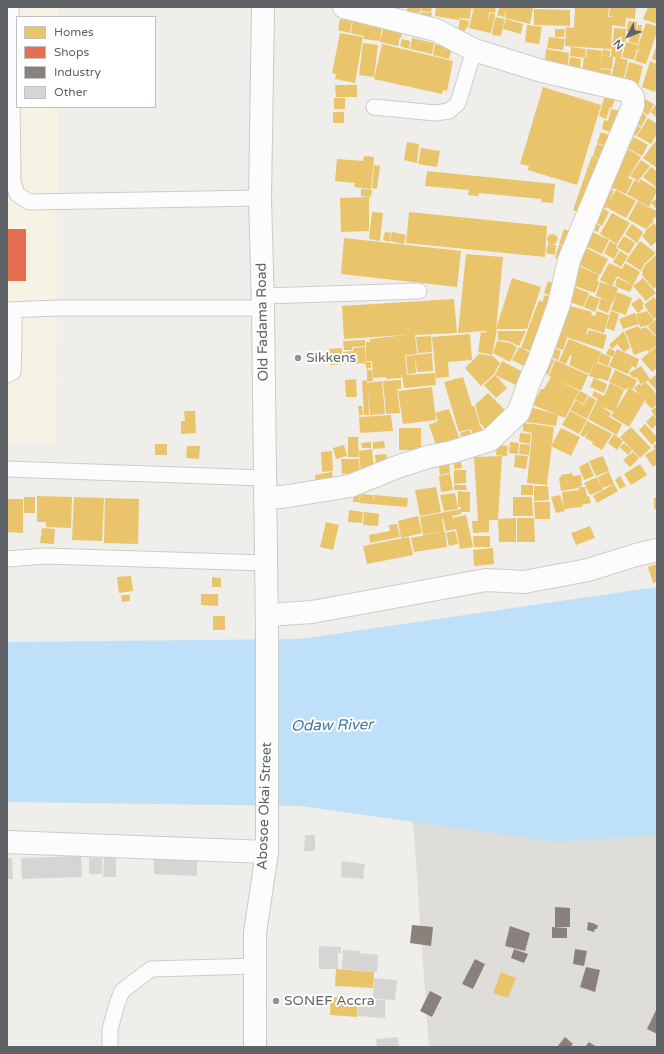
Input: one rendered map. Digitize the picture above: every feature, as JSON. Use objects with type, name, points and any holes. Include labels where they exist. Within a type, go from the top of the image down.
[{"type":"street","name":"Old Fadama Road","points":[[263,7],[260,198],[263,302],[267,637]]},
{"type":"street","points":[[265,488],[282,497],[350,486],[397,467],[490,440],[518,412],[559,304],[569,260],[634,106],[633,97],[628,90],[542,70],[474,50],[436,30],[344,7]]},
{"type":"street","points":[[267,615],[312,612],[486,580],[524,582],[588,570],[636,554],[657,550]]},
{"type":"street","name":"Abosoe Okai Street","points":[[255,1047],[255,933],[267,844],[267,637]]},
{"type":"street","points":[[7,842],[267,844]]},
{"type":"lane","points":[[12,7],[13,182],[17,194],[29,202],[260,198]]},
{"type":"lane","points":[[374,107],[435,113],[449,111],[458,103],[474,50]]},
{"type":"lane","points":[[7,375],[13,372],[14,343],[10,310],[263,302],[419,291]]},
{"type":"lane","points":[[7,469],[265,488]]},
{"type":"lane","points":[[7,559],[45,556],[266,563]]},
{"type":"lane","points":[[110,1047],[110,1029],[122,991],[151,969],[256,966]]},
{"type":"shaded area","points":[[7,7],[58,7],[58,16],[16,16],[16,108],[58,108],[56,443],[7,442]]},
{"type":"shaded area","points":[[657,707],[657,1047],[429,1047],[412,807]]},
{"type":"water","name":"Odaw River","points":[[657,587],[657,835],[556,842],[301,806],[7,802],[7,642],[300,639]]},
{"type":"building: Homes","points":[[407,7],[421,7],[420,13],[407,11]]},
{"type":"building: Homes","points":[[422,7],[432,7],[431,12],[421,11]]},
{"type":"building: Homes","points":[[436,7],[473,7],[473,9],[471,9],[470,19],[459,18],[459,20],[435,16]]},
{"type":"building: Homes","points":[[474,7],[496,7],[495,13],[489,12],[488,22],[490,13],[495,14],[491,33],[469,28]]},
{"type":"building: Homes","points":[[500,7],[533,8],[530,24],[505,18],[507,8],[504,17],[497,15]]},
{"type":"building: Homes","points":[[575,7],[609,7],[608,17],[615,17],[609,16],[610,7],[636,7],[635,19],[626,18],[625,27],[612,25],[611,49],[565,46],[566,27],[574,28]]},
{"type":"building: Homes","points":[[648,7],[657,7],[657,24],[643,19]]},
{"type":"building: Homes","points":[[534,9],[570,10],[570,26],[534,25]]},
{"type":"building: Homes","points":[[421,12],[432,13],[431,18],[420,16]]},
{"type":"building: Homes","points":[[495,17],[505,19],[501,36],[492,35]]},
{"type":"building: Homes","points":[[340,19],[352,21],[350,33],[338,30]]},
{"type":"building: Homes","points":[[460,19],[469,21],[468,28],[466,27],[465,31],[458,30]]},
{"type":"building: Homes","points":[[506,19],[523,24],[521,34],[503,29]]},
{"type":"building: Homes","points":[[353,20],[382,27],[380,41],[364,39],[364,36],[351,33]]},
{"type":"building: Homes","points":[[628,21],[637,22],[636,33],[627,32]]},
{"type":"building: Homes","points":[[646,23],[657,26],[657,32],[646,64],[635,61],[638,50],[646,52],[637,49]]},
{"type":"building: Homes","points":[[527,25],[542,27],[539,44],[525,42]]},
{"type":"building: Homes","points":[[638,25],[642,25],[641,34],[637,33]]},
{"type":"building: Homes","points":[[384,26],[403,30],[398,46],[380,42]]},
{"type":"building: Homes","points":[[614,28],[626,29],[625,42],[613,41]]},
{"type":"building: Homes","points":[[555,29],[565,29],[564,37],[555,37]]},
{"type":"building: Homes","points":[[340,33],[363,37],[355,83],[335,79],[336,74],[332,73]]},
{"type":"building: Homes","points":[[630,33],[640,34],[638,44],[629,42]]},
{"type":"building: Homes","points":[[549,37],[565,39],[563,50],[547,48]]},
{"type":"building: Homes","points":[[412,38],[434,43],[432,54],[410,49]]},
{"type":"building: Homes","points":[[402,39],[410,41],[409,49],[400,46]]},
{"type":"building: Homes","points":[[612,41],[623,43],[621,58],[613,57],[612,69],[600,68],[602,55],[611,57]]},
{"type":"building: Homes","points":[[626,42],[638,45],[634,60],[622,57]]},
{"type":"building: Homes","points":[[363,43],[378,45],[374,77],[359,75]]},
{"type":"building: Homes","points":[[382,44],[453,61],[447,91],[443,90],[442,94],[374,79]]},
{"type":"building: Homes","points":[[435,44],[452,48],[449,59],[433,55]]},
{"type":"building: Homes","points":[[571,47],[586,49],[585,58],[570,56]]},
{"type":"building: Homes","points":[[546,49],[569,53],[567,70],[544,67]]},
{"type":"building: Homes","points":[[587,49],[596,50],[593,73],[582,72]]},
{"type":"building: Homes","points":[[603,49],[610,51],[610,56],[602,55]]},
{"type":"building: Homes","points":[[655,49],[657,49],[657,61],[652,59]]},
{"type":"building: Homes","points":[[596,50],[602,51],[600,69],[611,70],[610,82],[593,73]]},
{"type":"building: Homes","points":[[570,57],[581,59],[580,71],[568,70]]},
{"type":"building: Homes","points":[[616,57],[628,60],[623,82],[611,79]]},
{"type":"building: Homes","points":[[650,61],[657,64],[657,84],[655,92],[642,87]]},
{"type":"building: Homes","points":[[629,62],[643,66],[638,86],[624,82]]},
{"type":"building: Homes","points":[[335,85],[357,85],[357,97],[336,97]]},
{"type":"building: Homes","points":[[543,87],[601,105],[577,185],[528,170],[529,166],[520,164]]},
{"type":"building: Homes","points":[[605,95],[615,98],[606,119],[599,116]]},
{"type":"building: Homes","points":[[641,97],[654,104],[648,115],[635,107]]},
{"type":"building: Homes","points":[[334,98],[345,98],[345,109],[334,109]]},
{"type":"building: Homes","points":[[657,103],[657,118],[650,112]]},
{"type":"building: Homes","points":[[611,109],[620,111],[617,123],[613,122],[610,132],[602,129],[604,120],[608,121]]},
{"type":"building: Homes","points":[[640,111],[647,116],[641,127],[633,122]]},
{"type":"building: Homes","points":[[333,112],[344,112],[344,123],[333,123]]},
{"type":"building: Homes","points":[[648,118],[657,124],[657,134],[651,144],[637,136]]},
{"type":"building: Homes","points":[[635,125],[641,128],[636,136],[630,132]]},
{"type":"building: Homes","points":[[601,132],[612,136],[608,147],[597,143]]},
{"type":"building: Homes","points":[[634,137],[648,145],[642,156],[627,148]]},
{"type":"building: Homes","points":[[657,139],[657,168],[643,158]]},
{"type":"building: Homes","points":[[407,142],[419,144],[417,163],[404,160]]},
{"type":"building: Homes","points":[[597,144],[606,147],[601,159],[593,156]]},
{"type":"building: Homes","points":[[421,148],[440,151],[437,167],[418,164]]},
{"type":"building: Homes","points":[[626,148],[641,157],[628,178],[633,180],[626,194],[606,185]]},
{"type":"building: Homes","points":[[364,156],[374,157],[371,189],[354,187],[355,183],[335,181],[337,159],[363,161]]},
{"type":"building: Homes","points":[[592,156],[601,160],[597,170],[588,167]]},
{"type":"building: Homes","points":[[641,160],[650,166],[638,181],[630,176]]},
{"type":"building: Homes","points":[[374,165],[380,166],[377,189],[372,188]]},
{"type":"building: Homes","points":[[588,167],[597,171],[583,214],[573,210]]},
{"type":"building: Homes","points":[[651,167],[657,171],[657,188],[643,177]]},
{"type":"building: Homes","points":[[427,171],[555,184],[553,203],[541,202],[542,199],[479,193],[478,196],[468,195],[469,190],[425,186]]},
{"type":"building: Homes","points":[[640,179],[657,189],[649,207],[627,194],[635,180],[640,183]]},
{"type":"building: Homes","points":[[604,186],[614,191],[608,203],[616,190],[636,201],[626,218],[606,207],[605,209],[597,205]]},
{"type":"building: Homes","points":[[361,189],[372,190],[371,197],[361,196]]},
{"type":"building: Homes","points":[[369,197],[369,231],[341,232],[340,198]]},
{"type":"building: Homes","points":[[657,198],[657,210],[651,203]]},
{"type":"building: Homes","points":[[638,201],[657,211],[657,216],[652,220],[654,221],[646,229],[628,219]]},
{"type":"building: Homes","points":[[600,207],[609,212],[602,226],[592,220]]},
{"type":"building: Homes","points":[[372,212],[383,213],[380,241],[369,239]]},
{"type":"building: Homes","points":[[409,212],[547,226],[545,257],[406,243]]},
{"type":"building: Homes","points":[[612,213],[630,223],[617,244],[600,234]]},
{"type":"building: Homes","points":[[589,220],[600,226],[598,232],[586,227]]},
{"type":"building: Homes","points":[[654,223],[657,226],[657,241],[651,246],[642,236]]},
{"type":"building: Homes","points":[[632,224],[643,232],[637,243],[625,234]]},
{"type":"building: Homes","points":[[564,229],[574,233],[569,248],[559,244]]},
{"type":"building: Homes","points":[[588,230],[609,240],[602,254],[581,244]]},
{"type":"building: Homes","points":[[385,232],[391,233],[389,242],[383,240]]},
{"type":"building: Homes","points":[[392,232],[406,235],[404,244],[390,241]]},
{"type":"building: Homes","points":[[553,234],[557,236],[558,240],[552,245],[548,243],[547,238],[549,235]]},
{"type":"building: Homes","points":[[624,236],[635,243],[629,254],[617,247]]},
{"type":"building: Homes","points":[[344,238],[461,251],[457,287],[341,274]]},
{"type":"building: Homes","points":[[610,241],[617,245],[616,248],[619,250],[614,259],[604,253]]},
{"type":"building: Homes","points":[[640,241],[656,253],[644,264],[641,271],[626,261]]},
{"type":"building: Homes","points":[[548,244],[556,245],[555,255],[546,253]]},
{"type":"building: Homes","points":[[578,244],[608,259],[600,275],[571,261]]},
{"type":"building: Homes","points":[[559,245],[568,248],[564,261],[555,258]]},
{"type":"building: Homes","points":[[620,251],[628,256],[621,267],[613,262]]},
{"type":"building: Homes","points":[[466,254],[503,257],[496,330],[458,333]]},
{"type":"building: Homes","points":[[657,254],[657,286],[654,289],[642,275],[642,272],[645,265]]},
{"type":"building: Homes","points":[[609,263],[622,269],[625,263],[640,272],[633,285],[617,276],[612,286],[600,280]]},
{"type":"building: Homes","points":[[574,264],[599,275],[597,281],[599,282],[595,293],[569,284]]},
{"type":"building: Homes","points":[[512,278],[541,287],[527,329],[496,329]]},
{"type":"building: Homes","points":[[617,278],[633,285],[630,292],[615,286]]},
{"type":"building: Homes","points":[[643,278],[656,293],[646,301],[633,286]]},
{"type":"building: Homes","points":[[548,281],[561,286],[557,298],[544,293]]},
{"type":"building: Homes","points":[[600,282],[618,288],[613,302],[596,296]]},
{"type":"building: Homes","points":[[574,287],[589,293],[583,307],[568,301]]},
{"type":"building: Homes","points":[[617,292],[632,298],[626,315],[611,310]]},
{"type":"building: Homes","points":[[545,295],[555,299],[531,351],[521,348],[539,300],[542,302]]},
{"type":"building: Homes","points":[[589,295],[600,299],[595,312],[584,307]]},
{"type":"building: Homes","points":[[654,297],[657,301],[657,316],[654,319],[644,305]]},
{"type":"building: Homes","points":[[601,298],[612,302],[608,313],[598,309]]},
{"type":"building: Homes","points":[[640,298],[644,304],[642,305],[644,308],[638,313],[631,304]]},
{"type":"building: Homes","points":[[454,299],[457,333],[415,335],[417,354],[405,355],[407,375],[435,373],[436,385],[404,388],[402,375],[402,378],[373,378],[372,361],[366,361],[366,342],[370,342],[370,339],[406,335],[344,339],[342,306]]},
{"type":"building: Homes","points":[[563,304],[592,312],[591,315],[595,316],[597,311],[609,315],[604,333],[588,328],[586,335],[589,330],[607,335],[603,349],[563,336],[567,338],[563,350],[554,347],[560,335],[558,335]]},
{"type":"building: Homes","points":[[611,311],[619,314],[614,331],[606,328]]},
{"type":"building: Homes","points":[[647,311],[654,320],[649,325],[640,327],[636,314]]},
{"type":"building: Homes","points":[[635,313],[639,324],[623,329],[619,319]]},
{"type":"building: Homes","points":[[657,318],[657,337],[648,327]]},
{"type":"building: Homes","points":[[638,326],[640,329],[646,327],[657,338],[657,345],[648,352],[648,350],[634,355],[625,331]]},
{"type":"building: Homes","points":[[497,330],[492,355],[478,352],[481,332],[486,333],[486,331]]},
{"type":"building: Homes","points":[[498,331],[526,331],[519,346],[508,341],[498,340]]},
{"type":"building: Homes","points":[[624,331],[630,348],[624,352],[617,344],[612,349],[609,345]]},
{"type":"building: Homes","points":[[470,334],[472,360],[448,362],[449,377],[436,378],[432,337]]},
{"type":"building: Homes","points":[[431,336],[432,352],[418,353],[416,337]]},
{"type":"building: Homes","points":[[569,339],[601,352],[597,363],[612,368],[608,381],[589,376],[595,360],[589,374],[569,365],[572,356],[570,355],[566,364],[559,361]]},
{"type":"building: Homes","points":[[365,340],[365,346],[352,347],[352,350],[344,350],[343,341]]},
{"type":"building: Homes","points":[[497,341],[510,343],[517,347],[510,362],[493,353]]},
{"type":"building: Homes","points":[[657,346],[657,368],[652,372],[641,359]]},
{"type":"building: Homes","points":[[365,347],[366,363],[344,364],[343,352],[353,351],[353,348]]},
{"type":"building: Homes","points":[[519,347],[533,354],[526,367],[512,360]]},
{"type":"building: Homes","points":[[342,348],[342,364],[330,365],[329,349]]},
{"type":"building: Homes","points":[[554,348],[561,351],[558,360],[550,357]]},
{"type":"building: Homes","points":[[609,348],[615,351],[613,357],[606,354]]},
{"type":"building: Homes","points":[[617,349],[639,359],[636,368],[632,366],[628,374],[609,366]]},
{"type":"building: Homes","points":[[432,353],[433,371],[417,372],[415,355]]},
{"type":"building: Homes","points":[[601,353],[611,357],[608,366],[598,362]]},
{"type":"building: Homes","points":[[479,354],[493,356],[500,363],[494,374],[481,386],[465,368]]},
{"type":"building: Homes","points":[[415,355],[416,373],[408,374],[406,356]]},
{"type":"building: Homes","points":[[549,357],[554,360],[548,375],[541,372]]},
{"type":"building: Homes","points":[[555,360],[588,375],[581,391],[555,379],[579,391],[565,418],[533,405],[541,389],[544,389],[551,377],[549,376]]},
{"type":"building: Homes","points":[[502,361],[523,372],[516,385],[495,375]]},
{"type":"building: Homes","points":[[366,362],[371,362],[371,368],[366,369]]},
{"type":"building: Homes","points":[[641,366],[650,379],[641,385],[637,378],[632,377],[629,373]]},
{"type":"building: Homes","points":[[367,370],[372,370],[373,381],[367,382]]},
{"type":"building: Homes","points":[[615,370],[637,380],[633,389],[628,387],[626,390],[609,382]]},
{"type":"building: Homes","points":[[657,374],[657,391],[648,381]]},
{"type":"building: Homes","points":[[495,375],[507,388],[496,398],[484,385]]},
{"type":"building: Homes","points":[[463,377],[472,406],[474,406],[480,426],[485,436],[474,439],[471,429],[459,432],[444,382]]},
{"type":"building: Homes","points":[[594,378],[607,384],[604,393],[590,387]]},
{"type":"building: Homes","points":[[356,379],[357,397],[346,397],[345,380]]},
{"type":"building: Homes","points":[[366,380],[367,383],[382,381],[385,414],[370,415],[368,391],[369,415],[364,415],[362,381]]},
{"type":"building: Homes","points":[[401,380],[401,389],[397,388],[400,413],[386,414],[383,381]]},
{"type":"building: Homes","points":[[646,382],[657,395],[657,404],[652,409],[645,402],[647,397],[629,427],[611,416],[614,412],[600,406],[611,413],[609,417],[622,424],[617,435],[588,419],[598,399],[592,396],[594,391],[604,396],[610,383],[624,390],[615,411],[629,388],[639,394],[634,388],[639,384],[641,386]]},
{"type":"building: Homes","points":[[432,387],[436,420],[403,424],[398,391]]},
{"type":"building: Homes","points":[[580,391],[588,395],[584,404],[575,399]]},
{"type":"building: Homes","points":[[488,393],[508,413],[488,432],[480,423],[475,405]]},
{"type":"building: Homes","points":[[589,396],[596,400],[587,419],[570,410],[576,400],[584,405]]},
{"type":"building: Homes","points":[[358,406],[362,406],[363,415],[359,415]]},
{"type":"building: Homes","points":[[657,406],[657,418],[651,411]]},
{"type":"building: Homes","points":[[530,407],[558,415],[556,426],[527,422]]},
{"type":"building: Homes","points":[[449,409],[461,443],[449,447],[447,441],[436,445],[429,425],[438,421],[435,413]]},
{"type":"building: Homes","points":[[184,411],[195,411],[196,433],[181,434],[181,421],[185,421]]},
{"type":"building: Homes","points":[[570,411],[587,420],[579,434],[562,425]]},
{"type":"building: Homes","points":[[391,415],[393,431],[360,433],[359,417]]},
{"type":"building: Homes","points":[[653,415],[657,419],[657,424],[652,429],[646,422]]},
{"type":"building: Homes","points":[[587,421],[612,434],[602,450],[592,444],[593,442],[585,438],[589,430],[584,437],[580,435]]},
{"type":"building: Homes","points":[[523,423],[533,424],[532,433],[523,431]]},
{"type":"building: Homes","points":[[533,424],[554,427],[547,485],[527,483]]},
{"type":"building: Homes","points":[[645,424],[657,437],[657,440],[652,445],[639,430]]},
{"type":"building: Homes","points":[[631,427],[651,448],[640,458],[620,437]]},
{"type":"building: Homes","points":[[399,428],[421,428],[421,450],[399,450]]},
{"type":"building: Homes","points":[[561,428],[580,437],[571,456],[551,446]]},
{"type":"building: Homes","points":[[470,430],[473,440],[463,443],[460,433]]},
{"type":"building: Homes","points":[[520,433],[531,434],[530,444],[519,442]]},
{"type":"building: Homes","points":[[614,434],[623,441],[617,450],[608,443]]},
{"type":"building: Homes","points":[[348,437],[358,437],[359,457],[348,457]]},
{"type":"building: Homes","points":[[384,441],[385,448],[373,449],[373,442]]},
{"type":"building: Homes","points":[[371,442],[371,448],[362,448],[361,443]]},
{"type":"building: Homes","points":[[510,442],[519,443],[518,454],[509,453]]},
{"type":"building: Homes","points":[[624,443],[632,450],[628,455],[620,447]]},
{"type":"building: Homes","points":[[657,443],[657,464],[653,467],[645,455],[655,449],[653,446]]},
{"type":"building: Homes","points":[[155,444],[167,444],[167,455],[155,455]]},
{"type":"building: Homes","points":[[520,444],[530,445],[529,455],[519,454]]},
{"type":"building: Homes","points":[[344,445],[347,456],[336,459],[333,448]]},
{"type":"building: Homes","points":[[497,445],[508,446],[507,456],[496,455]]},
{"type":"building: Homes","points":[[187,446],[200,446],[199,459],[186,458]]},
{"type":"building: Homes","points":[[372,449],[374,470],[361,474],[359,451]]},
{"type":"building: Homes","points":[[332,451],[333,471],[322,472],[321,452]]},
{"type":"building: Homes","points":[[633,452],[639,458],[630,467],[623,460]]},
{"type":"building: Homes","points":[[386,454],[387,463],[376,464],[375,455]]},
{"type":"building: Homes","points":[[515,455],[528,456],[526,469],[514,467]]},
{"type":"building: Homes","points":[[502,456],[498,520],[489,520],[489,532],[473,533],[472,521],[478,521],[474,457]]},
{"type":"building: Homes","points":[[603,456],[609,471],[596,476],[589,461]]},
{"type":"building: Homes","points":[[341,459],[359,459],[360,473],[342,474]]},
{"type":"building: Homes","points":[[461,462],[462,468],[454,469],[454,463]]},
{"type":"building: Homes","points":[[588,462],[594,476],[584,480],[579,467]]},
{"type":"building: Homes","points":[[449,464],[450,473],[440,475],[439,466]]},
{"type":"building: Homes","points":[[640,464],[647,475],[631,485],[624,474]]},
{"type":"building: Homes","points":[[454,470],[466,470],[466,483],[454,484]]},
{"type":"building: Homes","points":[[332,472],[333,481],[316,484],[315,475]]},
{"type":"building: Homes","points":[[609,472],[614,484],[602,488],[603,490],[590,495],[584,483],[597,477],[601,486],[598,477]]},
{"type":"building: Homes","points":[[572,473],[573,476],[581,475],[582,486],[561,491],[559,478],[561,475]]},
{"type":"building: Homes","points":[[450,474],[453,490],[441,492],[439,476]]},
{"type":"building: Homes","points":[[620,476],[626,486],[620,489],[615,480]]},
{"type":"building: Homes","points":[[614,484],[618,491],[597,503],[593,496]]},
{"type":"building: Homes","points":[[454,485],[466,485],[467,490],[454,490]]},
{"type":"building: Homes","points":[[521,485],[533,485],[533,495],[521,495]]},
{"type":"building: Homes","points":[[534,486],[548,486],[549,500],[534,501]]},
{"type":"building: Homes","points":[[436,487],[441,512],[420,516],[415,490]]},
{"type":"building: Homes","points":[[579,487],[585,487],[587,496],[589,496],[591,503],[582,505],[582,507],[564,509],[562,492],[579,490]]},
{"type":"building: Homes","points":[[458,491],[470,492],[470,512],[461,512],[461,507],[458,507]]},
{"type":"building: Homes","points":[[354,493],[360,494],[359,502],[353,502]]},
{"type":"building: Homes","points":[[455,493],[458,509],[444,511],[440,495]]},
{"type":"building: Homes","points":[[361,494],[373,495],[373,502],[374,495],[408,498],[407,507],[359,503]]},
{"type":"building: Homes","points":[[560,495],[565,511],[556,513],[551,497]]},
{"type":"building: Homes","points":[[37,496],[72,497],[71,528],[46,527],[46,522],[37,522]]},
{"type":"building: Homes","points":[[24,497],[35,497],[35,513],[24,513]]},
{"type":"building: Homes","points":[[74,497],[104,498],[102,541],[72,540]]},
{"type":"building: Homes","points":[[513,497],[532,497],[533,516],[513,516]]},
{"type":"building: Homes","points":[[105,498],[139,499],[138,544],[104,543]]},
{"type":"building: Homes","points":[[654,498],[657,498],[657,509],[654,509]]},
{"type":"building: Homes","points":[[7,499],[23,499],[23,533],[7,532]]},
{"type":"building: Homes","points":[[534,502],[550,502],[550,519],[535,519]]},
{"type":"building: Homes","points":[[461,509],[461,514],[452,516],[454,524],[453,518],[466,515],[473,547],[460,549],[456,529],[446,531],[443,518],[444,531],[423,535],[420,517]]},
{"type":"building: Homes","points":[[349,510],[363,512],[362,523],[348,522]]},
{"type":"building: Homes","points":[[364,512],[379,514],[378,526],[363,525]]},
{"type":"building: Homes","points":[[418,516],[422,533],[401,538],[398,521]]},
{"type":"building: Homes","points":[[516,518],[516,542],[499,542],[498,519]]},
{"type":"building: Homes","points":[[517,518],[534,518],[535,542],[517,542]]},
{"type":"building: Homes","points":[[326,522],[339,525],[333,550],[320,547]]},
{"type":"building: Homes","points":[[397,524],[400,537],[370,543],[369,535],[390,531],[389,525]]},
{"type":"building: Homes","points":[[590,526],[595,538],[576,545],[571,533]]},
{"type":"building: Homes","points":[[42,528],[55,529],[54,544],[40,543]]},
{"type":"building: Homes","points":[[445,531],[447,547],[414,552],[411,538]]},
{"type":"building: Homes","points":[[455,531],[458,544],[449,546],[446,533]]},
{"type":"building: Homes","points":[[473,536],[490,536],[490,547],[474,547]]},
{"type":"building: Homes","points":[[409,537],[413,555],[367,564],[363,546]]},
{"type":"building: Homes","points":[[493,548],[494,564],[474,566],[473,550]]},
{"type":"building: Homes","points":[[657,564],[657,582],[653,583],[648,567]]},
{"type":"building: Homes","points":[[131,576],[133,591],[119,593],[117,577]]},
{"type":"building: Homes","points":[[212,577],[221,578],[221,587],[212,587]]},
{"type":"building: Homes","points":[[201,594],[218,594],[218,606],[201,605]]},
{"type":"building: Homes","points":[[121,595],[130,595],[130,601],[122,602]]},
{"type":"building: Homes","points":[[213,616],[225,616],[225,630],[213,630]]},
{"type":"building: Homes","points":[[336,969],[374,972],[373,988],[335,986]]},
{"type":"building: Homes","points":[[501,972],[516,978],[508,998],[493,993]]},
{"type":"building: Homes","points":[[331,997],[358,998],[357,1017],[330,1015]]},
{"type":"building: Shops","points":[[7,229],[26,229],[26,281],[7,281]]},
{"type":"building: Industry","points":[[555,907],[570,908],[570,927],[555,927]]},
{"type":"building: Industry","points":[[588,922],[598,925],[594,932],[587,930]]},
{"type":"building: Industry","points":[[412,925],[433,927],[431,946],[410,943]]},
{"type":"building: Industry","points":[[510,926],[530,933],[525,951],[505,946]]},
{"type":"building: Industry","points":[[552,927],[567,928],[567,938],[552,938]]},
{"type":"building: Industry","points":[[514,949],[528,954],[524,963],[511,958]]},
{"type":"building: Industry","points":[[575,949],[587,951],[584,966],[573,964]]},
{"type":"building: Industry","points":[[475,959],[485,964],[473,989],[462,984]]},
{"type":"building: Industry","points":[[586,967],[600,970],[595,992],[580,987]]},
{"type":"building: Industry","points":[[430,991],[442,997],[432,1017],[420,1011]]},
{"type":"building: Industry","points":[[657,1008],[657,1034],[647,1029]]},
{"type":"building: Industry","points":[[565,1037],[573,1044],[570,1047],[557,1047]]},
{"type":"building: Industry","points":[[589,1042],[597,1047],[585,1047]]},
{"type":"building: Other","points":[[305,835],[315,835],[315,851],[304,851]]},
{"type":"building: Other","points":[[81,856],[82,877],[22,879],[21,858]]},
{"type":"building: Other","points":[[104,856],[116,856],[116,877],[103,877]]},
{"type":"building: Other","points":[[154,857],[197,859],[197,876],[154,874]]},
{"type":"building: Other","points":[[7,858],[12,858],[13,879],[7,879]]},
{"type":"building: Other","points":[[89,858],[102,858],[102,874],[89,874]]},
{"type":"building: Other","points":[[342,861],[365,864],[363,879],[341,877]]},
{"type":"building: Other","points":[[319,946],[341,947],[341,953],[338,953],[338,969],[319,969]]},
{"type":"building: Other","points":[[343,950],[360,951],[359,953],[378,955],[377,972],[342,969]]},
{"type":"building: Other","points":[[374,978],[397,980],[395,1000],[373,999]]},
{"type":"building: Other","points":[[359,996],[372,997],[372,1000],[385,1000],[385,1018],[358,1016]]},
{"type":"building: Other","points":[[398,1037],[399,1047],[377,1047],[376,1039]]},
{"type":"place","name":"Sikkens","points":[[298,358]]},
{"type":"place","name":"SONEF Accra","points":[[276,1001]]}]
